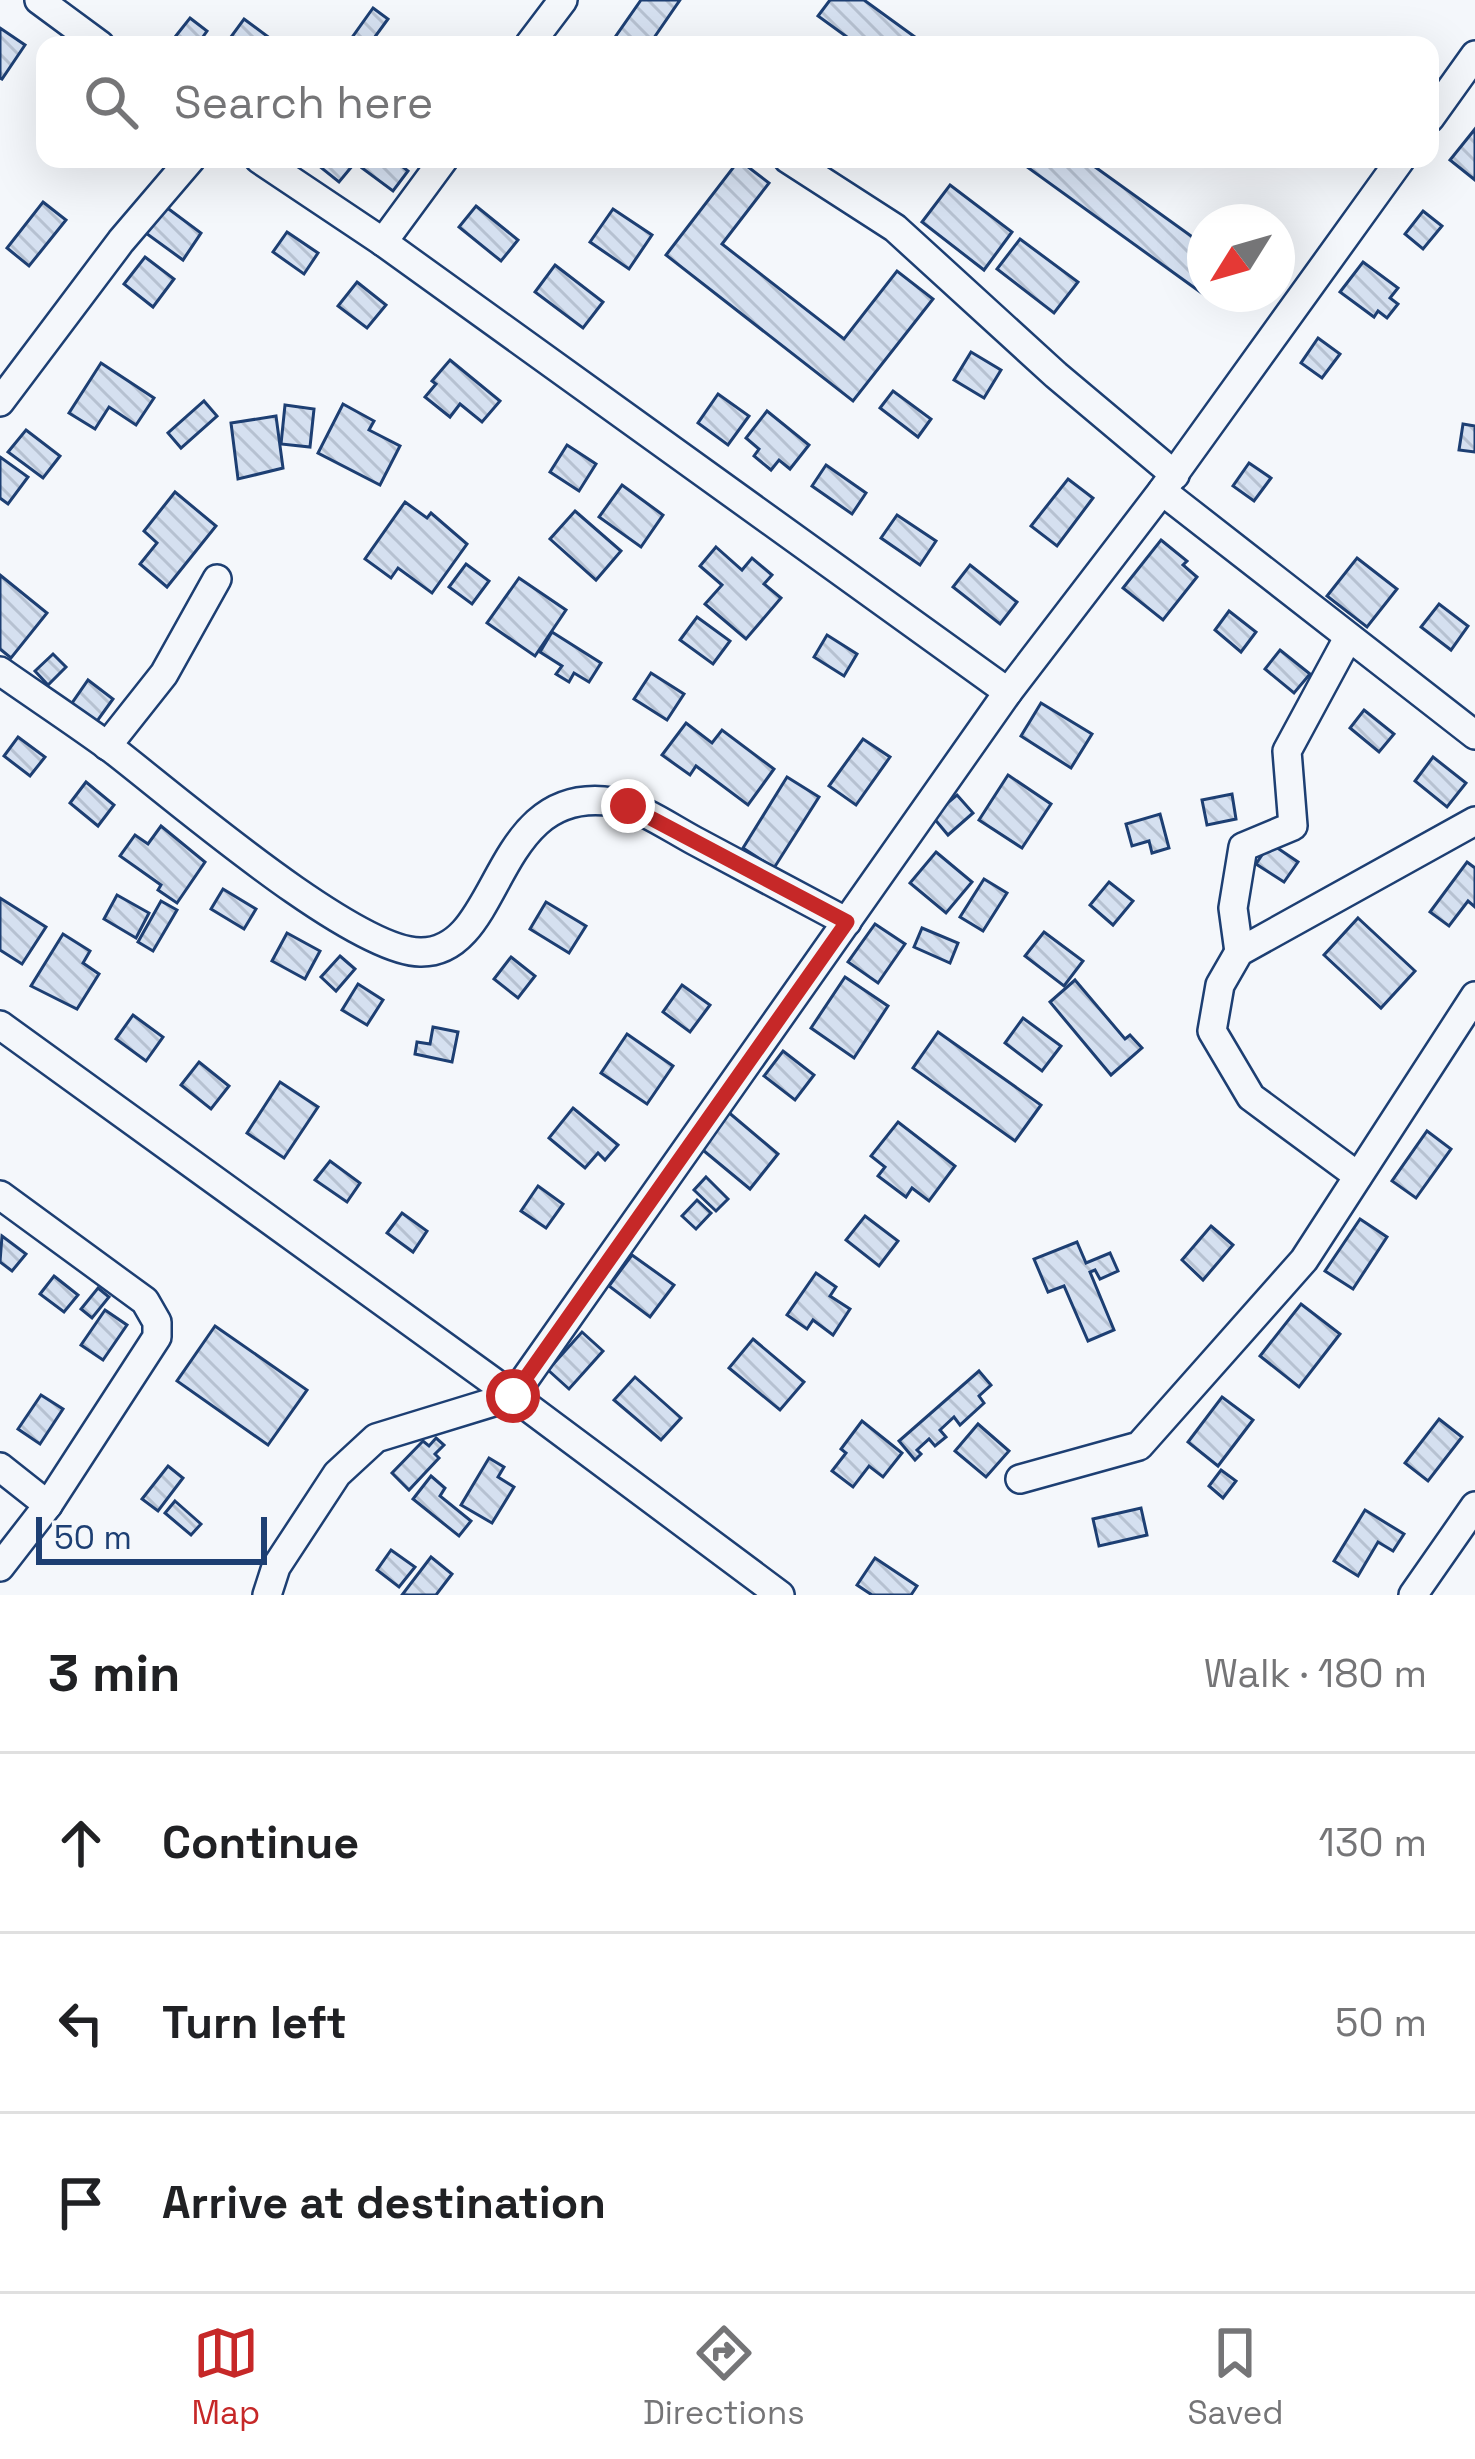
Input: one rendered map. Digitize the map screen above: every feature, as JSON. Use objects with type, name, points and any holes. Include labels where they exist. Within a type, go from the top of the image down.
[{"type":"street","points":[[39,0],[88,36]]},
{"type":"street","points":[[537,36],[563,0]]},
{"type":"street","points":[[1439,105],[1475,55]]},
{"type":"street","points":[[0,402],[121,241],[183,168]]},
{"type":"street","points":[[272,168],[383,242],[1008,692]]},
{"type":"street","points":[[383,242],[437,168]]},
{"type":"street","points":[[802,168],[895,228],[1168,483],[1348,638],[1475,735]]},
{"type":"street","points":[[266,1595],[276,1567],[337,1474],[376,1438],[513,1396],[1008,692],[1168,483],[1394,168]]},
{"type":"street","points":[[107,746],[164,674],[217,578]]},
{"type":"street","points":[[1239,952],[1233,908],[1243,848],[1293,826],[1287,751],[1348,638]]},
{"type":"street","points":[[0,671],[310,901],[387,944],[422,953],[451,943],[477,917],[514,846],[531,827],[553,811],[584,802],[628,806],[847,922]]},
{"type":"street","points":[[1358,1176],[1251,1097],[1212,1030],[1220,985],[1239,952],[1475,821]]},
{"type":"street","points":[[1020,1479],[1138,1446],[1304,1260],[1475,996]]},
{"type":"street","points":[[0,1025],[780,1595]]},
{"type":"street","points":[[0,1195],[145,1301],[157,1322],[157,1337],[48,1504],[0,1568]]},
{"type":"street","points":[[0,1468],[48,1504]]},
{"type":"street","points":[[1413,1595],[1475,1506]]},
{"type":"building","points":[[641,0],[680,0],[655,36],[616,36]]},
{"type":"building","points":[[830,0],[864,0],[914,36],[846,36],[818,16]]},
{"type":"building","points":[[373,8],[388,19],[376,36],[353,36]]},
{"type":"building","points":[[190,18],[207,31],[203,36],[176,36]]},
{"type":"building","points":[[244,19],[267,36],[232,36]]},
{"type":"building","points":[[0,28],[25,45],[2,79],[0,78]]},
{"type":"building","points":[[1475,129],[1475,180],[1450,160]]},
{"type":"building","points":[[322,168],[351,168],[339,182]]},
{"type":"building","points":[[362,168],[404,168],[408,171],[393,191]]},
{"type":"building","points":[[733,168],[749,168],[769,183],[722,244],[844,339],[897,271],[933,299],[853,401],[666,255]]},
{"type":"building","points":[[1028,168],[1097,168],[1187,233],[1187,282]]},
{"type":"building","points":[[950,185],[1012,232],[984,270],[922,222]]},
{"type":"building","points":[[43,202],[66,220],[29,266],[7,248]]},
{"type":"building","points":[[162,204],[201,233],[183,260],[143,231]]},
{"type":"building","points":[[476,206],[518,240],[501,261],[459,227]]},
{"type":"building","points":[[613,209],[652,235],[629,269],[590,242]]},
{"type":"building","points":[[1423,211],[1442,226],[1423,249],[1405,234]]},
{"type":"building","points":[[287,232],[318,253],[304,274],[273,252]]},
{"type":"building","points":[[1020,239],[1078,282],[1054,313],[997,269]]},
{"type":"building","points":[[145,257],[174,279],[153,307],[124,284]]},
{"type":"building","points":[[1363,262],[1398,288],[1390,298],[1398,304],[1387,318],[1378,311],[1374,317],[1340,292]]},
{"type":"building","points":[[555,265],[603,302],[583,328],[535,292]]},
{"type":"building","points":[[357,282],[386,305],[367,328],[338,306]]},
{"type":"building","points":[[1318,338],[1340,354],[1322,378],[1301,363]]},
{"type":"building","points":[[971,352],[1001,370],[984,398],[954,380]]},
{"type":"building","points":[[450,360],[500,401],[482,422],[460,404],[450,417],[425,397]]},
{"type":"building","points":[[101,363],[154,398],[136,425],[109,407],[95,429],[69,413]]},
{"type":"building","points":[[893,391],[931,419],[918,437],[880,408]]},
{"type":"building","points":[[718,394],[749,416],[728,445],[698,423]]},
{"type":"building","points":[[204,401],[217,416],[181,448],[168,433]]},
{"type":"building","points":[[343,404],[374,421],[369,430],[400,446],[380,485],[318,453]]},
{"type":"building","points":[[285,405],[314,409],[310,447],[281,444]]},
{"type":"building","points":[[767,411],[809,445],[790,469],[779,460],[771,470],[754,456],[759,449],[746,438]]},
{"type":"building","points":[[276,416],[283,468],[238,479],[231,423]]},
{"type":"building","points":[[1463,424],[1475,426],[1475,452],[1459,450]]},
{"type":"building","points":[[26,430],[60,456],[43,478],[8,452]]},
{"type":"building","points":[[567,445],[596,464],[579,491],[550,472]]},
{"type":"building","points":[[0,457],[28,477],[8,504],[0,498]]},
{"type":"building","points":[[1249,463],[1271,478],[1254,501],[1233,486]]},
{"type":"building","points":[[826,465],[866,493],[852,514],[812,486]]},
{"type":"building","points":[[1068,479],[1093,498],[1057,546],[1031,526]]},
{"type":"building","points":[[622,485],[663,515],[641,547],[599,517]]},
{"type":"building","points":[[175,492],[216,526],[167,587],[140,564],[157,543],[144,531]]},
{"type":"building","points":[[405,502],[427,518],[431,513],[467,544],[432,593],[398,568],[391,578],[365,559]]},
{"type":"building","points":[[575,511],[621,551],[596,580],[550,539]]},
{"type":"building","points":[[897,515],[936,541],[920,565],[881,538]]},
{"type":"building","points":[[1161,540],[1187,561],[1183,565],[1197,577],[1163,620],[1123,588]]},
{"type":"building","points":[[716,547],[742,570],[752,558],[772,575],[764,584],[781,598],[746,639],[705,604],[722,585],[700,566]]},
{"type":"building","points":[[1357,558],[1397,589],[1367,627],[1327,596]]},
{"type":"building","points":[[466,564],[489,581],[472,604],[449,587]]},
{"type":"building","points":[[970,565],[1017,602],[1000,624],[953,587]]},
{"type":"building","points":[[0,575],[47,613],[11,658],[0,649]]},
{"type":"building","points":[[519,578],[566,610],[535,656],[487,623]]},
{"type":"building","points":[[1439,604],[1468,626],[1451,650],[1421,627]]},
{"type":"building","points":[[1229,611],[1256,632],[1241,652],[1215,630]]},
{"type":"building","points":[[697,617],[730,641],[713,664],[680,640]]},
{"type":"building","points":[[552,632],[601,663],[589,682],[574,673],[569,682],[556,674],[562,666],[540,652]]},
{"type":"building","points":[[827,635],[857,654],[844,676],[814,657]]},
{"type":"building","points":[[1280,650],[1310,674],[1294,693],[1265,669]]},
{"type":"building","points":[[53,654],[66,667],[48,685],[35,671]]},
{"type":"building","points":[[651,673],[684,694],[667,720],[634,699]]},
{"type":"building","points":[[88,680],[113,699],[95,724],[70,706]]},
{"type":"building","points":[[1041,703],[1092,734],[1071,768],[1021,736]]},
{"type":"building","points":[[1364,710],[1394,734],[1379,752],[1350,728]]},
{"type":"building","points":[[686,723],[712,743],[722,730],[774,769],[748,805],[696,766],[690,775],[662,755]]},
{"type":"building","points":[[18,737],[45,757],[30,776],[4,756]]},
{"type":"building","points":[[863,739],[890,757],[856,805],[829,786]]},
{"type":"building","points":[[1433,757],[1466,783],[1447,807],[1415,781]]},
{"type":"building","points":[[1008,775],[1051,804],[1022,848],[979,820]]},
{"type":"building","points":[[787,777],[819,797],[774,868],[743,848]]},
{"type":"building","points":[[86,782],[114,805],[98,826],[70,803]]},
{"type":"building","points":[[1232,794],[1236,819],[1207,825],[1202,800]]},
{"type":"building","points":[[957,795],[973,813],[948,835],[932,816]]},
{"type":"building","points":[[1160,814],[1169,848],[1152,853],[1149,841],[1132,846],[1126,824]]},
{"type":"building","points":[[161,826],[205,862],[177,903],[158,890],[161,885],[120,856],[135,835],[148,844]]},
{"type":"building","points":[[1270,843],[1298,862],[1284,882],[1256,864]]},
{"type":"building","points":[[936,852],[972,882],[946,913],[910,883]]},
{"type":"building","points":[[1467,862],[1475,868],[1475,907],[1468,901],[1449,926],[1430,912]]},
{"type":"building","points":[[984,879],[1007,893],[983,931],[960,917]]},
{"type":"building","points":[[1109,882],[1133,901],[1113,925],[1090,905]]},
{"type":"building","points":[[223,889],[256,909],[244,929],[211,909]]},
{"type":"building","points":[[117,895],[149,913],[136,938],[104,919]]},
{"type":"building","points":[[0,898],[46,927],[22,964],[0,950]]},
{"type":"building","points":[[161,901],[177,910],[153,951],[138,942]]},
{"type":"building","points":[[546,902],[586,926],[569,953],[530,929]]},
{"type":"building","points":[[1358,918],[1415,971],[1381,1008],[1324,955]]},
{"type":"building","points":[[875,924],[905,944],[878,983],[848,962]]},
{"type":"building","points":[[922,928],[958,943],[950,963],[914,947]]},
{"type":"building","points":[[1044,932],[1083,961],[1064,986],[1025,956]]},
{"type":"building","points":[[287,933],[320,951],[305,979],[272,961]]},
{"type":"building","points":[[63,934],[90,951],[83,963],[99,974],[77,1009],[31,986]]},
{"type":"building","points":[[340,956],[355,969],[336,991],[321,977]]},
{"type":"building","points":[[511,957],[535,976],[518,998],[494,979]]},
{"type":"building","points":[[845,977],[888,1006],[854,1058],[811,1028]]},
{"type":"building","points":[[1075,980],[1125,1039],[1130,1035],[1142,1048],[1111,1075],[1050,1002]]},
{"type":"building","points":[[358,984],[383,1000],[367,1025],[342,1010]]},
{"type":"building","points":[[682,985],[710,1005],[690,1032],[663,1012]]},
{"type":"building","points":[[133,1015],[163,1037],[146,1061],[116,1039]]},
{"type":"building","points":[[1023,1018],[1061,1046],[1042,1071],[1005,1043]]},
{"type":"building","points":[[433,1027],[458,1032],[452,1062],[415,1054],[417,1042],[430,1044]]},
{"type":"building","points":[[938,1032],[1041,1105],[1015,1141],[913,1068]]},
{"type":"building","points":[[627,1034],[673,1066],[647,1104],[601,1073]]},
{"type":"building","points":[[783,1051],[814,1075],[795,1100],[764,1076]]},
{"type":"building","points":[[199,1062],[229,1086],[211,1109],[181,1085]]},
{"type":"building","points":[[280,1082],[318,1107],[284,1158],[247,1133]]},
{"type":"building","points":[[573,1108],[618,1145],[605,1160],[598,1153],[585,1168],[549,1138]]},
{"type":"building","points":[[727,1111],[778,1154],[750,1189],[698,1146]]},
{"type":"building","points":[[898,1122],[955,1166],[929,1201],[912,1188],[906,1197],[878,1176],[885,1167],[871,1156]]},
{"type":"building","points":[[1427,1131],[1451,1149],[1416,1198],[1392,1181]]},
{"type":"building","points":[[330,1161],[360,1183],[347,1202],[315,1180]]},
{"type":"building","points":[[706,1177],[728,1199],[716,1211],[694,1190]]},
{"type":"building","points":[[538,1186],[563,1204],[546,1228],[521,1211]]},
{"type":"building","points":[[697,1200],[711,1213],[696,1229],[682,1216]]},
{"type":"building","points":[[402,1213],[427,1231],[413,1252],[387,1233]]},
{"type":"building","points":[[865,1216],[898,1241],[879,1266],[846,1240]]},
{"type":"building","points":[[1360,1219],[1387,1237],[1353,1289],[1325,1271]]},
{"type":"building","points":[[1211,1226],[1233,1245],[1203,1280],[1182,1260]]},
{"type":"building","points":[[2,1236],[26,1254],[12,1271],[0,1262]]},
{"type":"building","points":[[1077,1242],[1086,1263],[1110,1253],[1118,1271],[1100,1279],[1095,1270],[1090,1272],[1114,1330],[1088,1341],[1064,1286],[1048,1292],[1034,1259]]},
{"type":"building","points":[[632,1255],[674,1285],[650,1317],[609,1286]]},
{"type":"building","points":[[816,1273],[836,1287],[830,1296],[850,1309],[833,1335],[813,1320],[807,1329],[787,1315]]},
{"type":"building","points":[[54,1276],[78,1295],[64,1312],[40,1294]]},
{"type":"building","points":[[98,1288],[109,1297],[92,1318],[81,1309]]},
{"type":"building","points":[[1301,1304],[1340,1334],[1299,1387],[1260,1356]]},
{"type":"building","points":[[105,1310],[127,1325],[103,1360],[81,1345]]},
{"type":"building","points":[[215,1326],[307,1390],[268,1445],[177,1381]]},
{"type":"building","points":[[582,1332],[603,1351],[569,1389],[548,1370]]},
{"type":"building","points":[[753,1339],[804,1382],[780,1410],[729,1368]]},
{"type":"building","points":[[979,1371],[991,1385],[979,1396],[984,1403],[960,1425],[954,1417],[940,1430],[946,1437],[935,1446],[929,1439],[917,1450],[921,1454],[915,1460],[899,1441]]},
{"type":"building","points":[[635,1377],[681,1418],[661,1440],[614,1400]]},
{"type":"building","points":[[41,1395],[63,1409],[40,1444],[18,1429]]},
{"type":"building","points":[[1222,1397],[1253,1420],[1218,1466],[1188,1442]]},
{"type":"building","points":[[1439,1419],[1462,1437],[1428,1481],[1405,1463]]},
{"type":"building","points":[[862,1421],[902,1453],[883,1477],[869,1466],[853,1487],[832,1471],[846,1453],[841,1449]]},
{"type":"building","points":[[978,1424],[1009,1451],[986,1477],[955,1451]]},
{"type":"building","points":[[436,1438],[444,1445],[435,1454],[439,1458],[409,1490],[392,1473],[423,1441],[429,1446]]},
{"type":"building","points":[[489,1458],[504,1467],[498,1477],[514,1487],[492,1523],[461,1505]]},
{"type":"building","points":[[168,1466],[183,1478],[158,1511],[142,1499]]},
{"type":"building","points":[[1221,1470],[1236,1481],[1223,1498],[1209,1486]]},
{"type":"building","points":[[431,1476],[445,1488],[440,1496],[471,1521],[459,1536],[413,1499]]},
{"type":"building","points":[[175,1501],[201,1524],[191,1535],[165,1513]]},
{"type":"building","points":[[1141,1508],[1147,1535],[1099,1546],[1093,1519]]},
{"type":"building","points":[[1365,1510],[1404,1534],[1393,1551],[1378,1542],[1358,1576],[1334,1561]]},
{"type":"building","points":[[391,1550],[415,1567],[399,1587],[377,1570]]},
{"type":"building","points":[[431,1557],[452,1574],[436,1595],[402,1595]]},
{"type":"building","points":[[875,1558],[917,1586],[911,1595],[872,1595],[857,1585]]},
{"type":"route","points":[[513,1396],[847,922],[628,806]]}]
